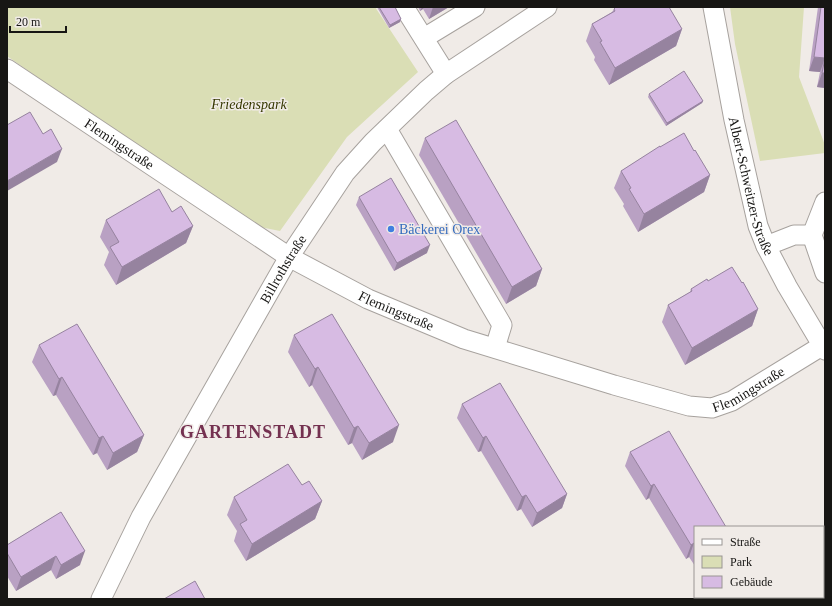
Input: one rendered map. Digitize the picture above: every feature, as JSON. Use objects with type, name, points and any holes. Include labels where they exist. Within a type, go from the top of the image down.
[{"type":"street","points":[[404,7],[446,74]]},
{"type":"street","points":[[424,38],[475,7]]},
{"type":"street","name":"Billrothstraße","points":[[101,599],[141,517],[289,256],[345,173],[373,142],[446,74],[547,7]]},
{"type":"street","name":"Albert-Schweitzer-Straße","points":[[714,7],[734,120],[752,206],[758,226],[766,246],[787,286],[824,347]]},
{"type":"street","name":"Flemingstraße","points":[[7,69],[289,256],[368,299],[464,339],[689,406],[712,408],[732,401],[824,347]]},
{"type":"street","points":[[387,130],[502,325],[495,348]]},
{"type":"street","points":[[825,202],[812,235],[825,273]]},
{"type":"street","points":[[766,246],[794,235],[812,235]]},
{"type":"green space","name":"Friedenspark","points":[[7,7],[375,7],[418,72],[347,137],[280,231],[260,227],[163,165],[7,56]]},
{"type":"green space","points":[[730,7],[804,7],[799,77],[825,145],[825,153],[760,161],[735,44]]},
{"type":"building","points":[[379,7],[395,7],[401,19],[390,25]]},
{"type":"building","points":[[616,7],[669,7],[682,29],[615,68],[600,42],[602,41],[592,24],[615,11],[614,9]]},
{"type":"building","points":[[821,7],[825,7],[825,58],[814,57]]},
{"type":"building","points":[[825,58],[825,73],[822,73]]},
{"type":"building","points":[[684,71],[703,101],[667,123],[649,94]]},
{"type":"building","points":[[30,112],[43,134],[51,129],[62,149],[7,181],[7,125]]},
{"type":"building","points":[[456,120],[542,269],[512,287],[425,138]]},
{"type":"building","points":[[684,133],[710,175],[644,214],[629,189],[631,188],[621,171],[660,146]]},
{"type":"building","name":"Bäckerei Orex","points":[[391,178],[430,245],[397,263],[359,197]]},
{"type":"building","points":[[159,189],[172,212],[181,206],[193,226],[122,267],[110,247],[119,242],[106,220]]},
{"type":"building","points":[[732,267],[742,283],[743,282],[758,309],[692,348],[668,305],[692,291],[691,289],[707,279],[708,281]]},
{"type":"building","points":[[332,314],[399,425],[369,443],[358,426],[354,428],[318,367],[315,369],[294,335]]},
{"type":"building","points":[[77,324],[144,435],[113,453],[103,436],[99,438],[62,377],[59,379],[39,345]]},
{"type":"building","points":[[500,383],[567,494],[537,513],[526,495],[522,497],[486,436],[483,438],[462,404]]},
{"type":"building","points":[[669,431],[725,526],[694,526],[694,543],[691,545],[654,484],[651,486],[630,452]]},
{"type":"building","points":[[288,464],[302,485],[309,481],[322,501],[252,544],[240,524],[247,520],[234,497]]},
{"type":"building","points":[[61,512],[85,551],[61,565],[56,556],[21,577],[7,553],[7,545]]},
{"type":"building","points":[[825,565],[825,592],[824,590]]},
{"type":"building","points":[[195,581],[205,599],[164,599]]},
{"type":"place","name":"Bäckerei Orex","points":[[391,229]]},
{"type":"district","name":"GARTENSTADT","points":[[253,432]]}]
